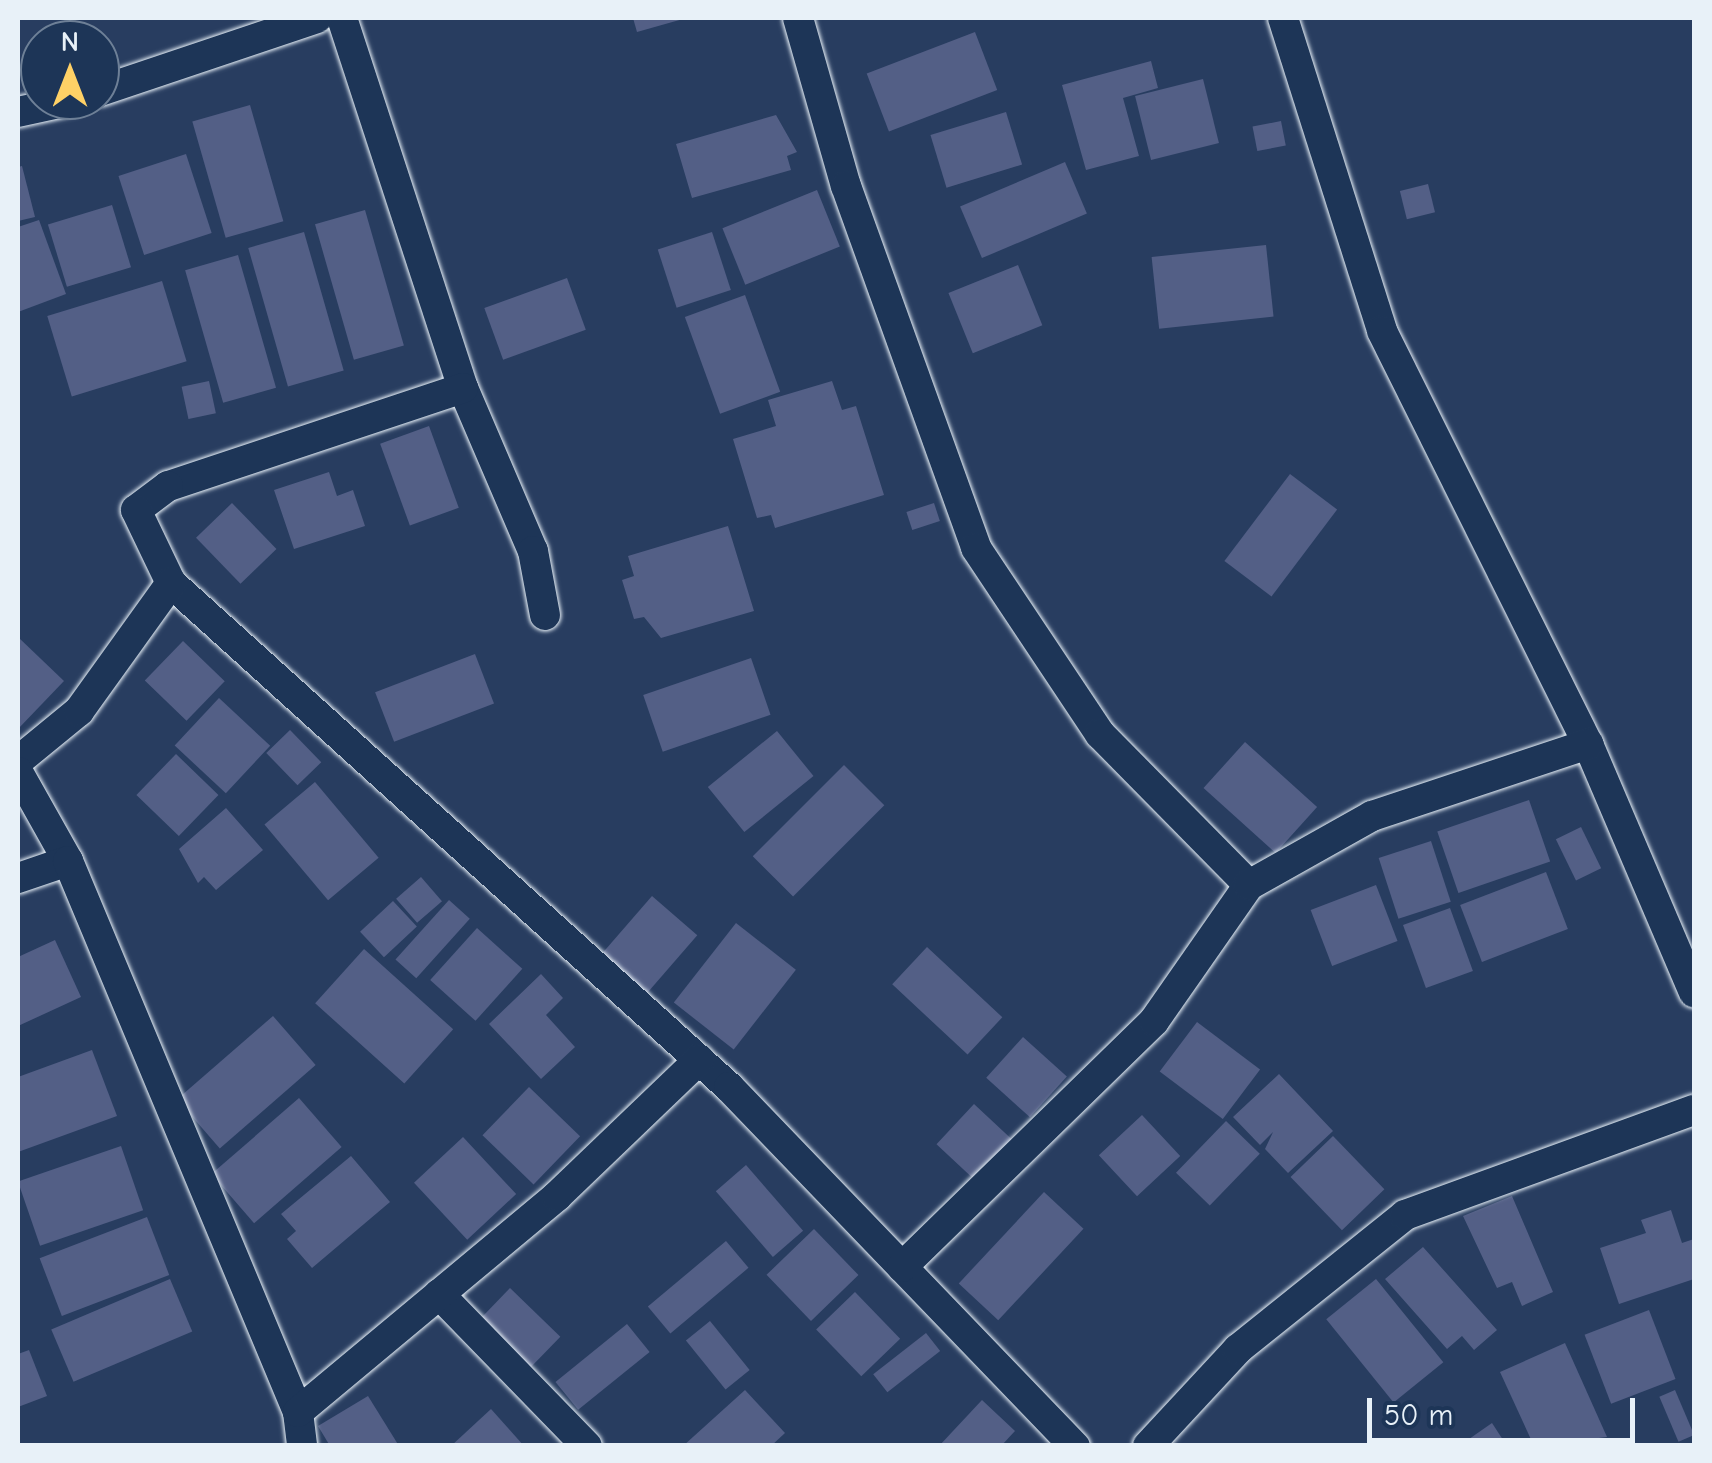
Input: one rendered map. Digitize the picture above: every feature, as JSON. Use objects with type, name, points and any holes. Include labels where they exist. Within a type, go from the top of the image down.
[{"type":"street","points":[[120,84],[317,18]]},
{"type":"street","points":[[342,18],[463,388],[532,551],[545,615]]},
{"type":"street","points":[[798,18],[846,186],[976,548],[1100,734],[1249,886]]},
{"type":"street","points":[[1283,18],[1388,346],[1588,744],[1694,992]]},
{"type":"street","points":[[463,388],[168,486],[136,510],[171,583],[698,1060],[1074,1446]]},
{"type":"street","points":[[18,761],[79,711],[171,583]]},
{"type":"street","points":[[902,1267],[1154,1020],[1249,886],[1372,816],[1588,744]]},
{"type":"street","points":[[18,772],[68,860],[298,1412],[302,1446]]},
{"type":"street","points":[[18,878],[68,860]]},
{"type":"street","points":[[298,1412],[439,1294],[698,1060]]},
{"type":"street","points":[[1148,1446],[1238,1349],[1405,1216],[1694,1110]]},
{"type":"street","points":[[439,1294],[587,1446]]},
{"type":"building","points":[[633,18],[683,18],[683,19],[637,32]]},
{"type":"building","points":[[975,32],[997,90],[889,131],[867,74]]},
{"type":"building","points":[[1151,61],[1158,88],[1123,98],[1139,156],[1086,170],[1062,85]]},
{"type":"building","points":[[1203,79],[1219,143],[1151,160],[1135,96]]},
{"type":"building","points":[[250,105],[283,221],[226,238],[192,122]]},
{"type":"building","points":[[1006,112],[1022,165],[947,188],[930,135]]},
{"type":"building","points":[[776,115],[797,152],[787,156],[791,170],[692,198],[676,144]]},
{"type":"building","points":[[1281,121],[1286,146],[1257,151],[1253,127]]},
{"type":"building","points":[[186,154],[212,233],[144,255],[118,176]]},
{"type":"building","points":[[1065,162],[1087,214],[982,258],[960,207]]},
{"type":"building","points":[[22,166],[35,217],[18,221],[18,167]]},
{"type":"building","points":[[1428,184],[1435,212],[1407,219],[1400,191]]},
{"type":"building","points":[[817,190],[840,247],[745,285],[722,228]]},
{"type":"building","points":[[112,205],[131,267],[67,287],[48,225]]},
{"type":"building","points":[[365,210],[404,346],[354,360],[315,224]]},
{"type":"building","points":[[39,220],[66,294],[18,312],[18,227]]},
{"type":"building","points":[[304,232],[344,370],[288,386],[248,248]]},
{"type":"building","points":[[712,232],[731,290],[677,308],[658,250]]},
{"type":"building","points":[[1266,245],[1274,317],[1159,329],[1152,257]]},
{"type":"building","points":[[238,255],[276,388],[223,403],[185,270]]},
{"type":"building","points":[[1018,265],[1042,325],[973,353],[948,293]]},
{"type":"building","points":[[567,278],[586,330],[503,360],[484,308]]},
{"type":"building","points":[[162,281],[187,361],[72,396],[47,316]]},
{"type":"building","points":[[745,295],[780,392],[720,414],[685,317]]},
{"type":"building","points":[[209,381],[216,413],[188,419],[182,387]]},
{"type":"building","points":[[832,381],[842,410],[856,406],[884,495],[775,528],[771,515],[757,518],[733,439],[776,426],[768,400]]},
{"type":"building","points":[[429,426],[459,508],[410,526],[380,444]]},
{"type":"building","points":[[329,472],[337,496],[353,490],[365,526],[294,549],[274,490]]},
{"type":"building","points":[[1290,474],[1337,510],[1272,597],[1224,561]]},
{"type":"building","points":[[232,503],[276,549],[240,584],[196,538]]},
{"type":"building","points":[[934,503],[940,521],[912,530],[906,512]]},
{"type":"building","points":[[728,526],[754,611],[661,638],[644,617],[634,619],[622,580],[634,576],[628,556]]},
{"type":"building","points":[[18,637],[64,681],[18,729]]},
{"type":"building","points":[[183,641],[225,681],[187,721],[145,681]]},
{"type":"building","points":[[475,654],[494,703],[394,742],[375,692]]},
{"type":"building","points":[[751,658],[771,715],[663,752],[643,695]]},
{"type":"building","points":[[219,698],[270,746],[226,793],[175,746]]},
{"type":"building","points":[[290,730],[321,762],[298,785],[266,753]]},
{"type":"building","points":[[777,731],[814,776],[744,832],[708,787]]},
{"type":"building","points":[[1245,742],[1317,807],[1276,853],[1204,788]]},
{"type":"building","points":[[176,754],[218,795],[179,836],[136,795]]},
{"type":"building","points":[[844,765],[884,805],[793,897],[753,856]]},
{"type":"building","points":[[315,782],[379,858],[328,900],[264,824]]},
{"type":"building","points":[[1529,800],[1550,861],[1458,893],[1437,832]]},
{"type":"building","points":[[226,808],[263,850],[216,890],[204,877],[198,883],[179,849]]},
{"type":"building","points":[[1581,827],[1601,868],[1576,881],[1556,839]]},
{"type":"building","points":[[1431,841],[1451,902],[1398,919],[1379,858]]},
{"type":"building","points":[[1546,872],[1568,929],[1482,962],[1460,905]]},
{"type":"building","points":[[421,877],[442,901],[417,923],[396,899]]},
{"type":"building","points":[[1376,885],[1398,941],[1332,966],[1311,910]]},
{"type":"building","points":[[652,896],[697,935],[643,997],[598,958]]},
{"type":"building","points":[[449,900],[470,919],[416,978],[395,959]]},
{"type":"building","points":[[393,901],[417,927],[384,957],[360,932]]},
{"type":"building","points":[[1450,908],[1473,971],[1426,988],[1403,925]]},
{"type":"building","points":[[736,923],[796,970],[734,1049],[674,1003]]},
{"type":"building","points":[[477,928],[522,969],[475,1021],[430,980]]},
{"type":"building","points":[[55,940],[81,997],[18,1026],[18,957]]},
{"type":"building","points":[[927,947],[1002,1017],[968,1055],[892,984]]},
{"type":"building","points":[[364,949],[453,1029],[404,1084],[315,1003]]},
{"type":"building","points":[[541,974],[563,998],[546,1015],[575,1047],[541,1079],[489,1024]]},
{"type":"building","points":[[273,1016],[316,1065],[220,1148],[177,1099]]},
{"type":"building","points":[[1197,1022],[1260,1070],[1223,1119],[1160,1072]]},
{"type":"building","points":[[1023,1037],[1067,1076],[1030,1117],[986,1078]]},
{"type":"building","points":[[92,1050],[117,1116],[18,1152],[18,1077]]},
{"type":"building","points":[[1279,1074],[1333,1131],[1288,1173],[1265,1149],[1273,1132],[1260,1145],[1233,1117]]},
{"type":"building","points":[[529,1087],[580,1136],[534,1185],[482,1135]]},
{"type":"building","points":[[299,1098],[342,1147],[254,1223],[211,1174]]},
{"type":"building","points":[[974,1104],[1012,1139],[975,1180],[936,1144]]},
{"type":"building","points":[[1142,1115],[1180,1156],[1137,1196],[1099,1155]]},
{"type":"building","points":[[1226,1121],[1260,1154],[1210,1205],[1176,1173]]},
{"type":"building","points":[[1333,1136],[1384,1189],[1342,1230],[1291,1177]]},
{"type":"building","points":[[463,1137],[516,1194],[467,1240],[414,1183]]},
{"type":"building","points":[[121,1146],[143,1210],[40,1246],[18,1181]]},
{"type":"building","points":[[351,1156],[390,1202],[312,1268],[287,1239],[296,1231],[281,1214]]},
{"type":"building","points":[[746,1165],[803,1231],[773,1257],[716,1191]]},
{"type":"building","points":[[1044,1192],[1083,1229],[998,1320],[959,1283]]},
{"type":"building","points":[[1512,1196],[1553,1292],[1522,1306],[1512,1282],[1497,1288],[1463,1216]]},
{"type":"building","points":[[1671,1210],[1682,1243],[1694,1239],[1694,1279],[1619,1304],[1600,1248],[1646,1233],[1641,1220]]},
{"type":"building","points":[[147,1217],[169,1275],[62,1316],[40,1258]]},
{"type":"building","points":[[814,1229],[858,1275],[811,1321],[767,1275]]},
{"type":"building","points":[[726,1241],[748,1268],[670,1333],[648,1307]]},
{"type":"building","points":[[1423,1247],[1497,1330],[1474,1350],[1462,1336],[1447,1349],[1385,1279]]},
{"type":"building","points":[[170,1279],[192,1331],[74,1382],[51,1329]]},
{"type":"building","points":[[1376,1279],[1443,1362],[1394,1402],[1326,1319]]},
{"type":"building","points":[[510,1288],[560,1337],[525,1373],[475,1325]]},
{"type":"building","points":[[855,1292],[900,1339],[861,1376],[816,1330]]},
{"type":"building","points":[[1649,1310],[1676,1379],[1611,1404],[1585,1335]]},
{"type":"building","points":[[710,1321],[750,1370],[726,1389],[686,1341]]},
{"type":"building","points":[[627,1324],[650,1352],[578,1410],[556,1382]]},
{"type":"building","points":[[926,1333],[940,1351],[887,1392],[873,1374]]},
{"type":"building","points":[[1565,1343],[1607,1437],[1534,1446],[1500,1372]]},
{"type":"building","points":[[29,1350],[47,1396],[18,1407],[18,1354]]},
{"type":"building","points":[[745,1390],[785,1433],[771,1446],[683,1446]]},
{"type":"building","points":[[1675,1390],[1694,1435],[1678,1442],[1659,1397]]},
{"type":"building","points":[[368,1396],[399,1446],[330,1446],[318,1426]]},
{"type":"building","points":[[982,1400],[1015,1431],[1001,1446],[939,1446]]},
{"type":"building","points":[[491,1409],[524,1446],[451,1446]]},
{"type":"building","points":[[1492,1423],[1507,1446],[1459,1446]]}]
